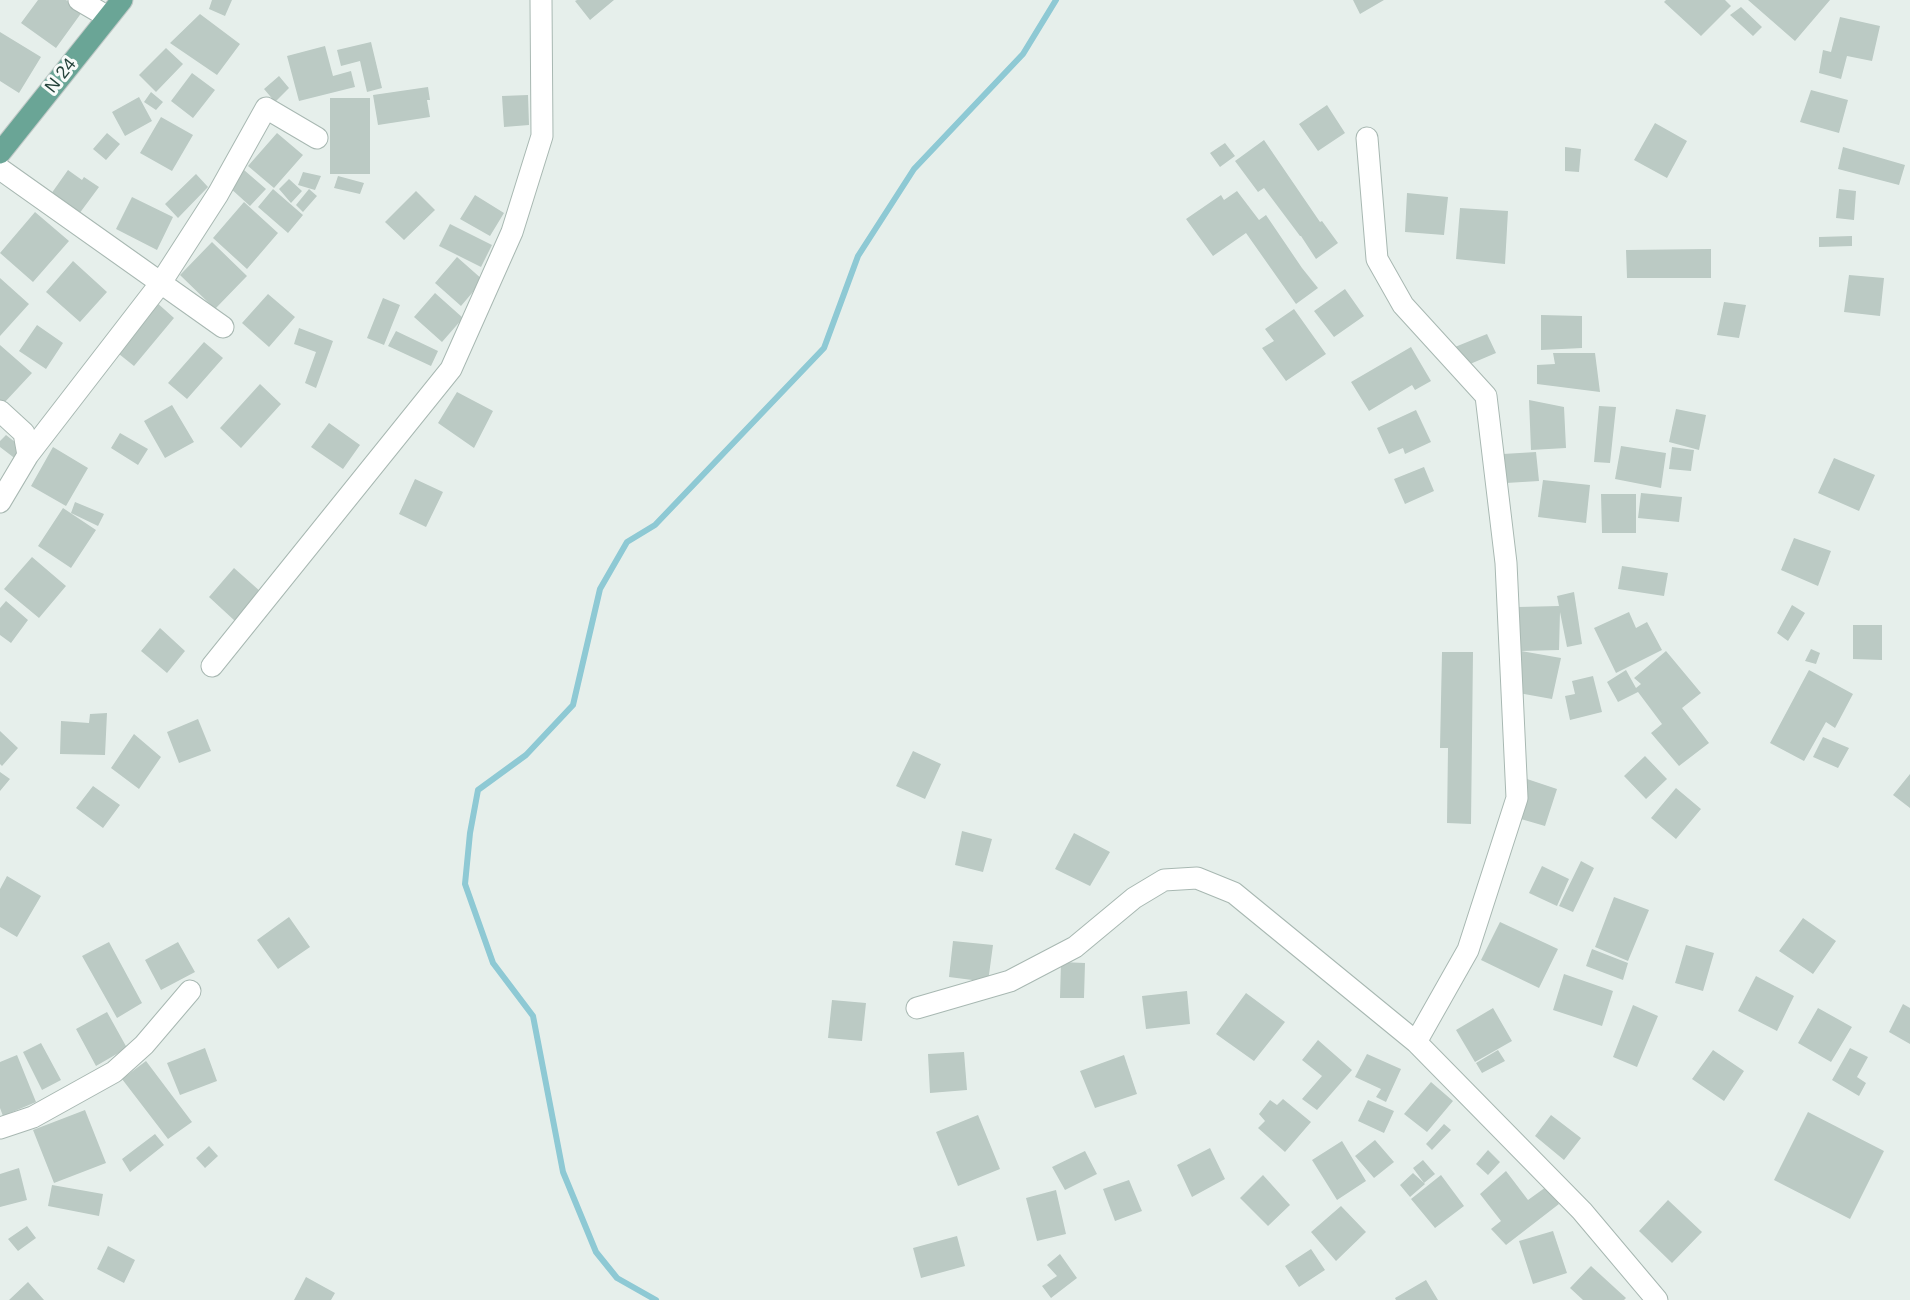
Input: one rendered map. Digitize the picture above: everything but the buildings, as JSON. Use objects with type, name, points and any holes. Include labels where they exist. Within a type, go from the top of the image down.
[{"type":"main road","name":"N 24","points":[[0,153],[122,0]]},
{"type":"street","points":[[79,0],[108,17]]},
{"type":"street","points":[[212,666],[451,369],[512,232],[542,136],[541,0]]},
{"type":"street","points":[[0,502],[28,455],[160,284],[218,194],[266,108],[317,138]]},
{"type":"street","points":[[1367,138],[1377,259],[1403,305],[1486,396],[1506,563],[1517,798],[1468,950],[1416,1042]]},
{"type":"street","points":[[0,169],[223,327]]},
{"type":"street","points":[[0,411],[24,433],[28,455]]},
{"type":"street","points":[[917,1008],[1010,981],[1075,947],[1134,898],[1164,880],[1196,877],[1234,893],[1416,1042],[1582,1211],[1655,1299]]},
{"type":"street","points":[[0,1128],[33,1117],[114,1072],[145,1045],[191,990]]},
{"type":"waterway","points":[[656,1300],[617,1278],[596,1252],[563,1172],[533,1016],[493,963],[465,884],[478,790],[526,755],[573,705],[600,589],[627,542],[655,525],[824,348],[858,256],[914,169],[1023,54],[1056,0]]}]
